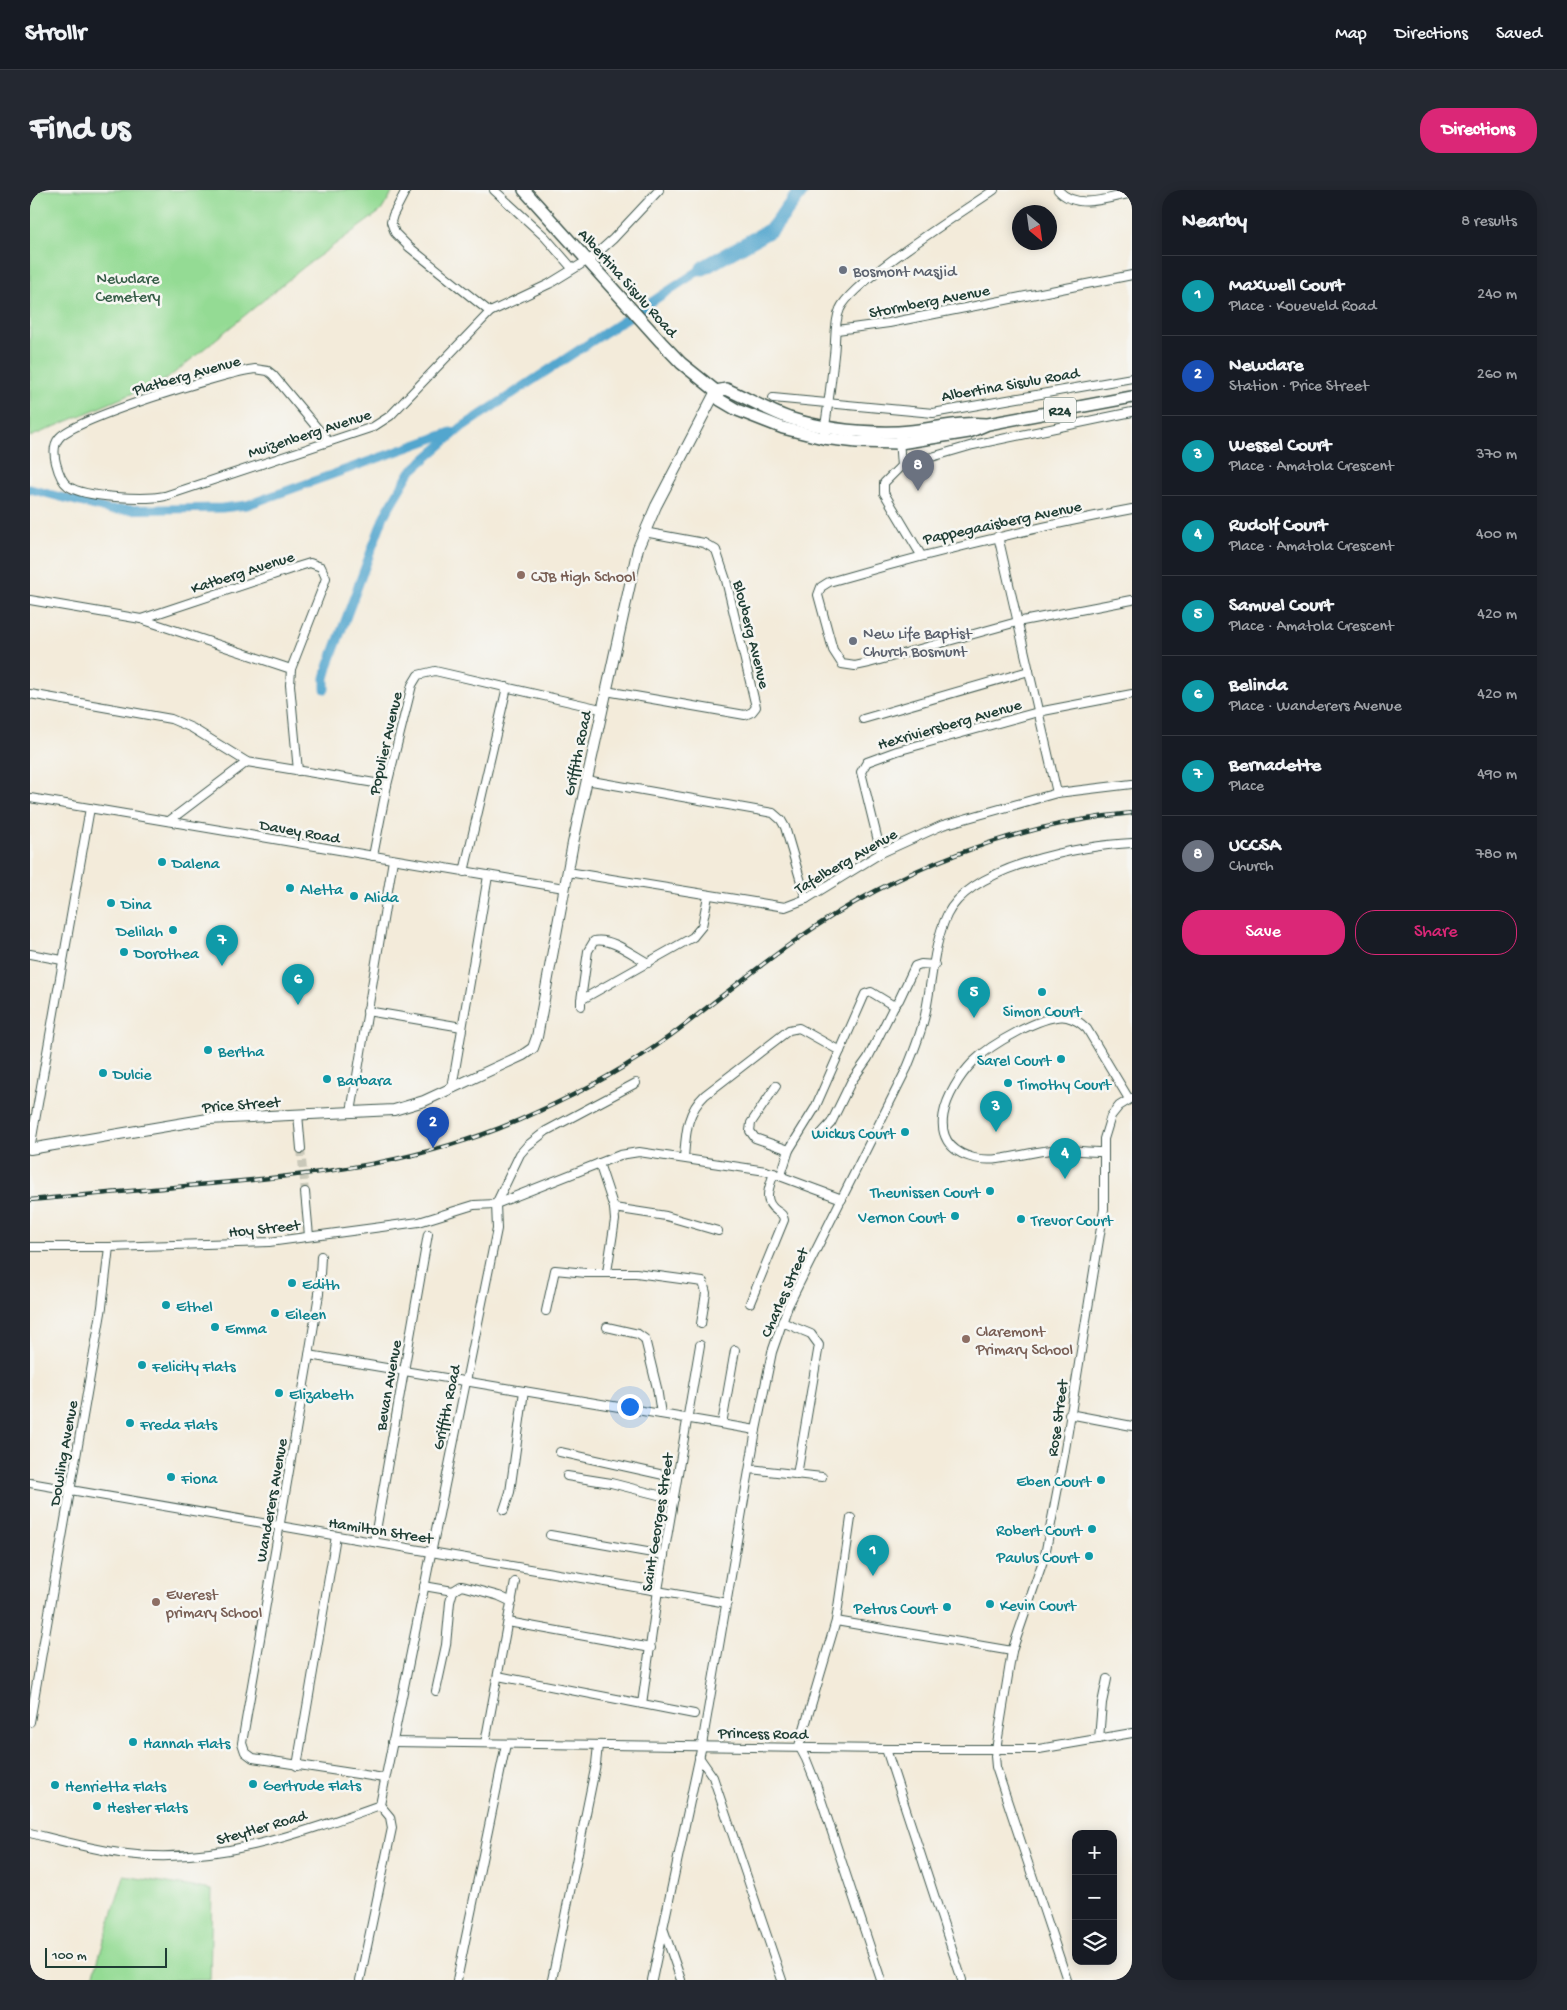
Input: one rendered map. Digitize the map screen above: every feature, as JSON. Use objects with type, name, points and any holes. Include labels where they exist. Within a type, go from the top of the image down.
[{"type":"main road","name":"Albertina Sisulu Road","points":[[524,190],[681,363],[716,391],[726,389],[824,432],[858,431],[899,437],[969,432],[988,424],[1132,396]]},
{"type":"street","points":[[406,190],[391,222],[395,233],[409,248],[490,312]]},
{"type":"street","name":"Albertina Sisulu Road","points":[[494,190],[545,237],[572,268]]},
{"type":"street","points":[[824,432],[840,309],[857,288],[994,190]]},
{"type":"street","points":[[1058,190],[1066,198],[1077,201],[1132,193]]},
{"type":"street","name":"Muizenberg Avenue","points":[[58,439],[55,452],[57,468],[68,486],[92,493],[150,498],[165,496],[373,427],[385,420],[490,312],[549,284],[572,268],[587,261],[613,239],[656,191]]},
{"type":"street","name":"Stormberg Avenue","points":[[837,330],[889,323],[1132,276]]},
{"type":"street","name":"Platberg Avenue","points":[[58,439],[67,431],[114,410],[255,369],[268,371],[273,375],[328,441]]},
{"type":"street","name":"Albertina Sisulu Road","points":[[773,398],[933,413],[1132,378]]},
{"type":"street","name":"Griffith Road","points":[[452,1088],[523,1056],[536,1043],[586,780],[635,560],[644,532],[716,391]]},
{"type":"street","points":[[899,437],[901,466],[993,439],[1132,412]]},
{"type":"street","name":"Pappegaaisberg Avenue","points":[[901,466],[884,483],[885,496],[921,556],[998,536],[1132,509]]},
{"type":"street","name":"Blouberg Avenue","points":[[606,691],[745,714],[752,712],[756,707],[726,580],[716,550],[704,543],[644,532]]},
{"type":"street","points":[[998,536],[1057,793]]},
{"type":"street","points":[[921,556],[829,582],[821,587],[818,596],[819,602],[834,650],[842,664],[855,666],[869,663],[1017,622],[1132,600]]},
{"type":"street","name":"Katberg Avenue","points":[[141,618],[297,566],[316,564],[324,572],[324,584],[291,670],[290,685],[298,771]]},
{"type":"street","points":[[30,600],[141,618],[291,670]]},
{"type":"street","points":[[864,719],[1028,671]]},
{"type":"street","name":"Populier Avenue","points":[[373,856],[387,785],[412,685],[418,676],[435,672],[601,709]]},
{"type":"street","points":[[464,872],[507,688]]},
{"type":"street","points":[[30,694],[172,719],[192,728],[247,762],[387,785]]},
{"type":"street","name":"Hexriviersberg Avenue","points":[[881,852],[861,772],[867,762],[897,751],[1038,712],[1132,694]]},
{"type":"street","points":[[169,821],[247,762]]},
{"type":"street","points":[[586,780],[773,813],[781,820],[785,827],[806,899]]},
{"type":"street","name":"Tafelberg Avenue","points":[[568,872],[777,907],[792,905],[806,899],[881,852],[943,826],[1057,793],[1132,784]]},
{"type":"street","name":"Davey Road","points":[[30,798],[564,888]]},
{"type":"street","points":[[30,1149],[90,808]]},
{"type":"street","name":"Charles Street","points":[[652,1980],[702,1746],[756,1430],[772,1352],[782,1322],[917,1042],[926,1015],[942,929],[947,916],[957,902],[982,882],[1014,866],[1085,848],[1132,843]]},
{"type":"street","points":[[351,1112],[392,860]]},
{"type":"street","points":[[452,1088],[488,876]]},
{"type":"street","points":[[648,963],[620,947],[601,940],[594,941],[588,951],[581,1003],[684,942],[698,932],[704,921],[708,896]]},
{"type":"street","points":[[30,954],[62,960]]},
{"type":"street","points":[[820,1135],[830,1123],[851,1082],[868,1058],[915,966],[921,964],[935,965]]},
{"type":"street","points":[[750,1303],[784,1220],[782,1214],[768,1201],[768,1193],[777,1174],[789,1150],[815,1108],[867,992],[871,992],[894,1006]]},
{"type":"street","points":[[367,1011],[462,1027]]},
{"type":"street","points":[[1102,1152],[1052,1150],[988,1159],[975,1158],[955,1149],[948,1143],[941,1123],[956,1085],[975,1060],[1031,1026],[1055,1017],[1067,1017],[1078,1021],[1087,1029],[1130,1099]]},
{"type":"street","points":[[684,1158],[688,1121],[693,1107],[705,1095],[789,1030],[799,1028],[840,1051]]},
{"type":"street","name":"Griffith Road","points":[[380,1805],[430,1551],[497,1229],[496,1204],[520,1154],[535,1139],[636,1083]]},
{"type":"street","points":[[776,1086],[751,1123],[750,1132],[755,1138],[789,1150]]},
{"type":"street","name":"Price Street","points":[[30,1149],[208,1119],[404,1108],[452,1088]]},
{"type":"street","name":"Rose Street","points":[[1067,1980],[996,1767],[997,1748],[1012,1651],[1045,1555],[1064,1456],[1104,1209],[1106,1192],[1102,1152],[1111,1116],[1130,1099]]},
{"type":"street","points":[[298,1114],[301,1150]]},
{"type":"street","name":"Hoy Street","points":[[30,1247],[109,1248],[250,1244],[419,1222],[474,1205],[496,1204],[620,1155],[639,1152],[777,1174],[842,1199]]},
{"type":"street","points":[[600,1163],[614,1208],[615,1220],[607,1272]]},
{"type":"street","points":[[305,1192],[309,1236]]},
{"type":"street","points":[[614,1208],[666,1216],[718,1230]]},
{"type":"street","name":"Bevan Avenue","points":[[374,1542],[428,1234]]},
{"type":"street","name":"Dowling Avenue","points":[[30,1722],[105,1287],[109,1248]]},
{"type":"street","name":"Wanderers Avenue","points":[[297,1766],[253,1758],[243,1749],[242,1744],[319,1294],[321,1256]]},
{"type":"street","points":[[546,1311],[555,1270],[668,1276],[703,1282],[706,1293],[701,1324]]},
{"type":"street","points":[[782,1322],[811,1334],[819,1345],[797,1475]]},
{"type":"street","points":[[607,1328],[638,1334],[645,1338],[661,1414]]},
{"type":"street","name":"Saint Georges Street","points":[[642,1704],[658,1590],[700,1345]]},
{"type":"street","points":[[722,1424],[735,1350]]},
{"type":"street","points":[[309,1355],[756,1430]]},
{"type":"street","points":[[504,1510],[510,1492],[524,1391]]},
{"type":"street","points":[[1070,1414],[1132,1426]]},
{"type":"street","points":[[560,1452],[677,1478]]},
{"type":"street","points":[[750,1469],[822,1477]]},
{"type":"street","points":[[567,1476],[611,1483],[674,1499]]},
{"type":"street","name":"Hamilton Street","points":[[30,1483],[727,1603]]},
{"type":"street","points":[[851,1518],[836,1621],[799,1746],[816,1784],[881,1980]]},
{"type":"street","points":[[550,1535],[664,1555]]},
{"type":"street","points":[[336,1536],[297,1766],[384,1778]]},
{"type":"street","points":[[485,1743],[515,1582]]},
{"type":"street","points":[[424,1586],[453,1592]]},
{"type":"street","points":[[436,1691],[446,1645],[450,1602],[453,1592],[461,1586],[499,1596],[512,1602]]},
{"type":"street","points":[[836,1621],[1012,1651]]},
{"type":"street","points":[[508,1622],[651,1648]]},
{"type":"street","points":[[498,1676],[694,1714]]},
{"type":"street","points":[[1099,1739],[1100,1712],[1107,1679]]},
{"type":"street","name":"Princess Road","points":[[392,1742],[799,1746],[886,1749],[1049,1748],[1132,1733]]},
{"type":"street","points":[[457,1980],[506,1744]]},
{"type":"street","points":[[552,1980],[596,1764],[598,1745]]},
{"type":"street","points":[[886,1749],[962,1980]]},
{"type":"street","points":[[699,1757],[713,1777],[782,1980]]},
{"type":"street","points":[[360,1980],[392,1828],[390,1817],[380,1805]]},
{"type":"street","name":"Steytler Road","points":[[30,1833],[96,1850],[129,1855],[201,1856],[243,1848],[380,1805]]},
{"type":"street","points":[[663,1926],[681,1980]]},
{"type":"green space","name":"Newclare Cemetery","points":[[30,190],[394,190],[381,211],[304,267],[167,379],[30,437]]},
{"type":"green space","points":[[124,1876],[212,1890],[210,1980],[92,1980]]},
{"type":"waterway","points":[[703,268],[772,229],[802,190]]},
{"type":"waterway","points":[[325,689],[325,678],[329,664],[384,516],[410,472],[462,427],[703,268]]},
{"type":"waterway","points":[[30,489],[110,510],[222,508],[247,505],[451,432]]},
{"type":"tunnel","points":[[301,1149],[305,1192]]},
{"type":"railway","points":[[30,1200],[293,1176],[335,1170],[416,1154],[496,1130],[570,1096],[638,1058],[799,938],[875,891],[915,871],[1000,839],[1088,819],[1132,813]]},
{"type":"place","name":"Bosmont Masjid","points":[[843,270]]},
{"type":"place","name":"UCCSA","points":[[918,491]]},
{"type":"place","name":"CJB High School","points":[[521,575]]},
{"type":"place","name":"New Life Baptist Church Bosmunt","points":[[853,641]]},
{"type":"place","name":"Dalena","points":[[162,862]]},
{"type":"place","name":"Aletta","points":[[290,888]]},
{"type":"place","name":"Alida","points":[[354,896]]},
{"type":"place","name":"Dina","points":[[111,903]]},
{"type":"place","name":"Delilah","points":[[173,930]]},
{"type":"place","name":"Dorothea","points":[[124,952]]},
{"type":"place","name":"Bernadette","points":[[222,966]]},
{"type":"place","name":"Simon Court","points":[[1042,992]]},
{"type":"place","name":"Belinda","points":[[298,1005]]},
{"type":"place","name":"Samuel Court","points":[[974,1018]]},
{"type":"place","name":"Bertha","points":[[208,1050]]},
{"type":"place","name":"Sarel Court","points":[[1061,1059]]},
{"type":"place","name":"Dulcie","points":[[103,1073]]},
{"type":"place","name":"Barbara","points":[[327,1079]]},
{"type":"place","name":"Timothy Court","points":[[1008,1083]]},
{"type":"place","name":"Wickus Court","points":[[905,1132]]},
{"type":"place","name":"Wessel Court","points":[[996,1132]]},
{"type":"place","name":"Newclare","points":[[433,1148]]},
{"type":"place","name":"Rudolf Court","points":[[1065,1179]]},
{"type":"place","name":"Theunissen Court","points":[[990,1191]]},
{"type":"place","name":"Vernon Court","points":[[955,1216]]},
{"type":"place","name":"Trevor Court","points":[[1021,1219]]},
{"type":"place","name":"Edith","points":[[292,1283]]},
{"type":"place","name":"Ethel","points":[[166,1305]]},
{"type":"place","name":"Eileen","points":[[275,1313]]},
{"type":"place","name":"Emma","points":[[215,1327]]},
{"type":"place","name":"Claremont Primary School","points":[[966,1339]]},
{"type":"place","name":"Felicity Flats","points":[[142,1365]]},
{"type":"place","name":"Elizabeth","points":[[279,1393]]},
{"type":"place","name":"Freda Flats","points":[[130,1423]]},
{"type":"place","name":"Fiona","points":[[171,1477]]},
{"type":"place","name":"Eben Court","points":[[1101,1480]]},
{"type":"place","name":"Robert Court","points":[[1092,1529]]},
{"type":"place","name":"Paulus Court","points":[[1089,1556]]},
{"type":"place","name":"Maxwell Court","points":[[873,1576]]},
{"type":"place","name":"Everest primary School","points":[[156,1602]]},
{"type":"place","name":"Kevin Court","points":[[990,1604]]},
{"type":"place","name":"Petrus Court","points":[[947,1607]]},
{"type":"place","name":"Hannah Flats","points":[[133,1742]]},
{"type":"place","name":"Gertrude Flats","points":[[253,1784]]},
{"type":"place","name":"Henrietta Flats","points":[[55,1785]]},
{"type":"place","name":"Hester Flats","points":[[97,1806]]}]
